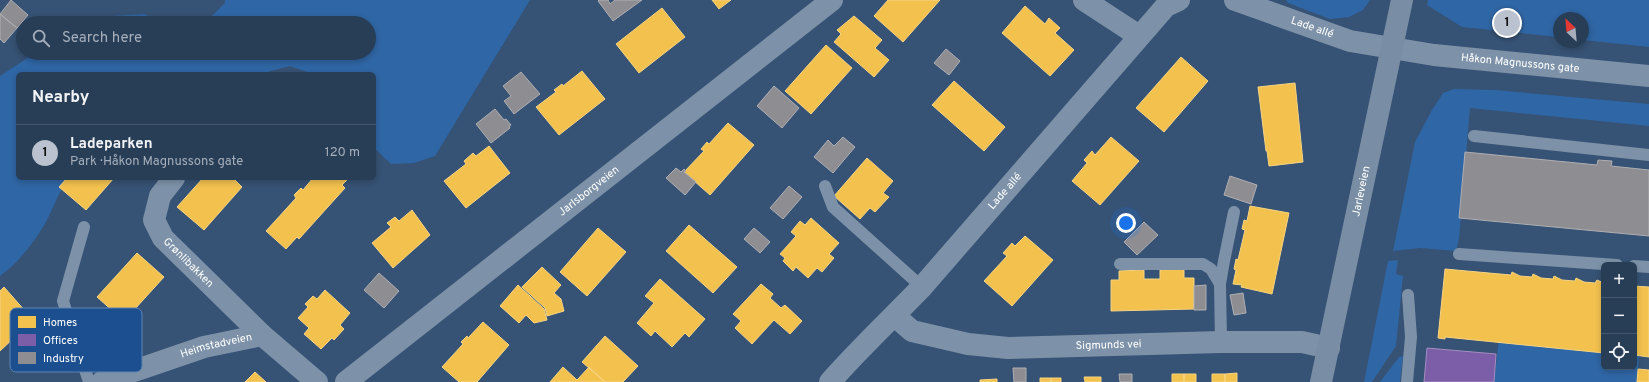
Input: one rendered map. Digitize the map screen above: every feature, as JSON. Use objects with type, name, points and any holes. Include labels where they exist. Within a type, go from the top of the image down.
[{"type":"main road","name":"Jarleveien","points":[[1321,382],[1402,0]]},
{"type":"street","name":"Jarlsborgveien","points":[[346,382],[832,0]]},
{"type":"street","points":[[1084,0],[1140,36]]},
{"type":"street","name":"Lade allé","points":[[830,382],[859,349],[895,316],[922,287],[1166,6],[1179,0]]},
{"type":"street","name":"Lade allé","points":[[1235,0],[1350,41],[1392,48]]},
{"type":"street","name":"Håkon Magnussons gate","points":[[1392,48],[1447,56],[1649,76]]},
{"type":"street","name":"Grønlibakken","points":[[172,180],[160,196],[154,220],[164,238],[262,335]]},
{"type":"street","name":"Sigmunds vei","points":[[895,316],[912,331],[968,344],[1008,348],[1221,342],[1302,342],[1328,348]]},
{"type":"street","name":"Heimstadveien","points":[[142,368],[204,347],[262,335],[317,382]]},
{"type":"street","name":"Heimstadveien","points":[[102,382],[131,372]]},
{"type":"lane","points":[[1474,136],[1649,155]]},
{"type":"lane","points":[[825,186],[832,207],[922,287]]},
{"type":"lane","points":[[1221,342],[1220,284],[1234,212]]},
{"type":"lane","points":[[65,308],[63,301],[84,227]]},
{"type":"lane","points":[[1459,254],[1601,264]]},
{"type":"lane","points":[[1120,264],[1203,264],[1211,269],[1220,284]]},
{"type":"lane","points":[[1637,266],[1649,267]]},
{"type":"lane","points":[[1407,382],[1410,337],[1408,295]]},
{"type":"lane","points":[[86,372],[89,382]]},
{"type":"shaded area","points":[[225,0],[530,0],[435,156],[414,163],[391,164],[376,150],[376,72],[307,72],[290,66],[268,72],[16,72],[16,180],[68,180],[34,241],[24,254],[0,276],[0,76],[24,60],[376,60],[376,16],[212,16],[225,3]]},
{"type":"shaded area","points":[[1286,0],[1370,0],[1363,10],[1349,17],[1330,19],[1288,3]]},
{"type":"shaded area","points":[[1428,0],[1649,0],[1649,47],[1589,41],[1589,12],[1553,12],[1553,36],[1462,27],[1427,5]]},
{"type":"shaded area","points":[[145,14],[149,16],[112,16]]},
{"type":"shaded area","points":[[1454,89],[1495,90],[1649,104],[1649,126],[1470,108],[1459,239],[1456,251],[1420,248],[1393,251],[1415,142],[1443,93]]},
{"type":"shaded area","points":[[1398,260],[1396,274],[1403,276],[1396,346],[1372,382],[1364,382],[1388,261]]},
{"type":"shaded area","points":[[1499,338],[1601,346],[1601,370],[1637,370],[1637,349],[1640,349],[1637,382],[1494,382]]},
{"type":"shaded area","points":[[1403,356],[1400,382],[1380,382],[1399,357]]},
{"type":"building: Homes","points":[[712,0],[731,0],[719,9]]},
{"type":"building: Homes","points":[[888,0],[940,0],[903,42],[874,16]]},
{"type":"building: Homes","points":[[1025,6],[1045,24],[1049,18],[1060,28],[1055,33],[1074,50],[1050,76],[1002,33]]},
{"type":"building: Homes","points":[[662,8],[685,37],[639,73],[616,44]]},
{"type":"building: Homes","points":[[854,16],[882,40],[875,48],[889,60],[874,77],[834,42],[841,34],[837,30]]},
{"type":"building: Homes","points":[[826,45],[852,68],[811,114],[785,91]]},
{"type":"building: Homes","points":[[1181,57],[1208,81],[1164,132],[1136,108]]},
{"type":"building: Homes","points":[[582,71],[605,99],[559,135],[536,107],[556,92],[554,90],[562,84],[563,86]]},
{"type":"building: Homes","points":[[954,81],[1005,127],[984,151],[932,105]]},
{"type":"building: Homes","points":[[1295,83],[1303,162],[1269,166],[1258,87]]},
{"type":"building: Homes","points":[[728,123],[754,145],[710,195],[684,172],[704,151],[701,149],[707,142],[709,144]]},
{"type":"building: Homes","points":[[1111,137],[1139,161],[1100,205],[1072,181],[1087,163],[1084,160],[1092,151],[1095,155]]},
{"type":"building: Homes","points":[[489,146],[510,173],[466,208],[444,181],[466,164],[464,161],[473,153],[476,156]]},
{"type":"building: Homes","points":[[867,158],[893,181],[883,193],[889,197],[875,212],[870,208],[860,219],[834,196]]},
{"type":"building: Homes","points":[[65,180],[112,180],[86,210],[59,187]]},
{"type":"building: Homes","points":[[201,180],[235,180],[242,187],[204,230],[177,207]]},
{"type":"building: Homes","points":[[311,180],[347,180],[342,185],[345,188],[299,239],[297,237],[286,249],[266,231],[296,198],[294,195],[301,188],[303,190]]},
{"type":"building: Homes","points":[[1250,206],[1289,213],[1272,294],[1241,287],[1242,285],[1233,284],[1236,270],[1234,269],[1236,259],[1238,260],[1245,230],[1242,229],[1244,220],[1247,221]]},
{"type":"building: Homes","points":[[412,210],[430,235],[393,268],[372,243],[391,227],[387,223],[395,217],[399,221]]},
{"type":"building: Homes","points":[[811,218],[839,243],[829,254],[834,258],[822,272],[817,268],[808,278],[796,267],[793,271],[783,261],[785,258],[780,254],[796,236],[791,232],[800,221],[805,225]]},
{"type":"building: Homes","points":[[689,225],[737,267],[713,293],[666,251]]},
{"type":"building: Homes","points":[[598,228],[626,252],[587,296],[560,272]]},
{"type":"building: Homes","points":[[1025,236],[1053,260],[1012,306],[984,281],[1007,256],[1003,253],[1012,243],[1015,246]]},
{"type":"building: Homes","points":[[137,253],[164,277],[136,308],[109,308],[97,297]]},
{"type":"building: Homes","points":[[542,267],[561,285],[554,293],[561,299],[564,311],[547,316],[545,308],[522,287]]},
{"type":"building: Homes","points":[[1184,269],[1184,278],[1194,278],[1194,309],[1111,311],[1111,280],[1119,280],[1119,271],[1144,270],[1144,279],[1160,279],[1160,270]]},
{"type":"building: Homes","points":[[1445,269],[1511,275],[1512,272],[1520,276],[1532,277],[1533,274],[1541,278],[1553,279],[1554,276],[1562,280],[1575,281],[1576,278],[1584,282],[1595,283],[1597,280],[1601,282],[1601,353],[1445,337],[1445,339],[1438,338]]},
{"type":"building: Homes","points":[[660,279],[705,319],[689,337],[685,333],[672,347],[655,331],[651,336],[637,323],[654,303],[645,296]]},
{"type":"building: Homes","points":[[761,284],[773,294],[770,298],[781,308],[785,305],[802,321],[790,334],[774,320],[752,344],[735,328],[741,321],[733,314]]},
{"type":"building: Homes","points":[[518,285],[544,309],[547,320],[534,323],[526,315],[519,323],[500,306]]},
{"type":"building: Homes","points":[[1637,286],[1649,287],[1649,357],[1637,355]]},
{"type":"building: Homes","points":[[4,287],[22,308],[10,308],[10,342],[0,351],[0,291]]},
{"type":"building: Homes","points":[[325,290],[350,313],[340,325],[344,329],[334,340],[332,338],[321,349],[304,334],[309,328],[298,318],[308,307],[305,304],[313,296],[317,299]]},
{"type":"building: Homes","points":[[483,322],[509,345],[477,382],[459,382],[442,367],[463,344],[461,342],[467,336],[468,338]]},
{"type":"building: Homes","points":[[605,336],[638,366],[623,382],[605,382],[582,362]]},
{"type":"building: Homes","points":[[563,367],[577,380],[589,367],[605,382],[550,382]]},
{"type":"building: Homes","points":[[1638,369],[1649,370],[1649,382],[1637,382]]},
{"type":"building: Homes","points":[[255,372],[266,382],[245,382]]},
{"type":"building: Homes","points":[[1237,373],[1237,382],[1225,382],[1225,374]]},
{"type":"building: Homes","points":[[1172,374],[1184,374],[1184,382],[1172,382]]},
{"type":"building: Homes","points":[[1184,374],[1196,374],[1196,382],[1184,382]]},
{"type":"building: Homes","points":[[1212,374],[1225,374],[1225,382],[1212,382]]},
{"type":"building: Homes","points":[[1084,377],[1101,377],[1101,382],[1085,382]]},
{"type":"building: Homes","points":[[1040,378],[1051,378],[1051,382],[1040,382]]},
{"type":"building: Homes","points":[[1051,378],[1061,378],[1061,382],[1051,382]]},
{"type":"building: Homes","points":[[997,379],[997,382],[980,382],[980,380]]},
{"type":"building: Offices","points":[[1427,348],[1496,354],[1494,382],[1424,382]]},
{"type":"building: Industry","points":[[11,0],[28,15],[16,16],[16,27],[0,14]]},
{"type":"building: Industry","points":[[608,0],[610,4],[615,0],[642,0],[613,21],[598,1]]},
{"type":"building: Industry","points":[[0,14],[16,27],[16,29],[4,43],[0,39]]},
{"type":"building: Industry","points":[[946,49],[960,61],[949,75],[934,63]]},
{"type":"building: Industry","points":[[521,72],[540,94],[514,114],[504,101],[511,96],[503,86]]},
{"type":"building: Industry","points":[[774,86],[799,108],[782,128],[757,106]]},
{"type":"building: Industry","points":[[495,109],[504,120],[506,119],[511,125],[509,126],[510,128],[491,143],[476,124]]},
{"type":"building: Industry","points":[[843,137],[855,147],[833,173],[814,157],[828,140],[834,146]]},
{"type":"building: Industry","points":[[1465,152],[1597,165],[1598,160],[1612,161],[1611,166],[1649,170],[1649,236],[1459,218]]},
{"type":"building: Industry","points":[[676,168],[681,172],[684,169],[686,171],[684,172],[696,182],[685,195],[666,178]]},
{"type":"building: Industry","points":[[1230,176],[1257,185],[1251,204],[1224,195]]},
{"type":"building: Industry","points":[[789,186],[802,197],[783,219],[770,208]]},
{"type":"building: Industry","points":[[1144,222],[1158,235],[1137,255],[1124,242]]},
{"type":"building: Industry","points":[[754,228],[770,242],[760,253],[744,239]]},
{"type":"building: Industry","points":[[379,273],[399,291],[384,308],[364,290]]},
{"type":"building: Industry","points":[[1206,285],[1206,310],[1194,310],[1194,286]]},
{"type":"building: Industry","points":[[1243,293],[1246,313],[1234,315],[1230,295]]},
{"type":"building: Industry","points":[[1013,368],[1026,368],[1026,382],[1014,382]]},
{"type":"building: Industry","points":[[1119,374],[1132,374],[1132,382],[1120,382]]},
{"type":"place","name":"Ladeparken","points":[[1507,23]]}]
